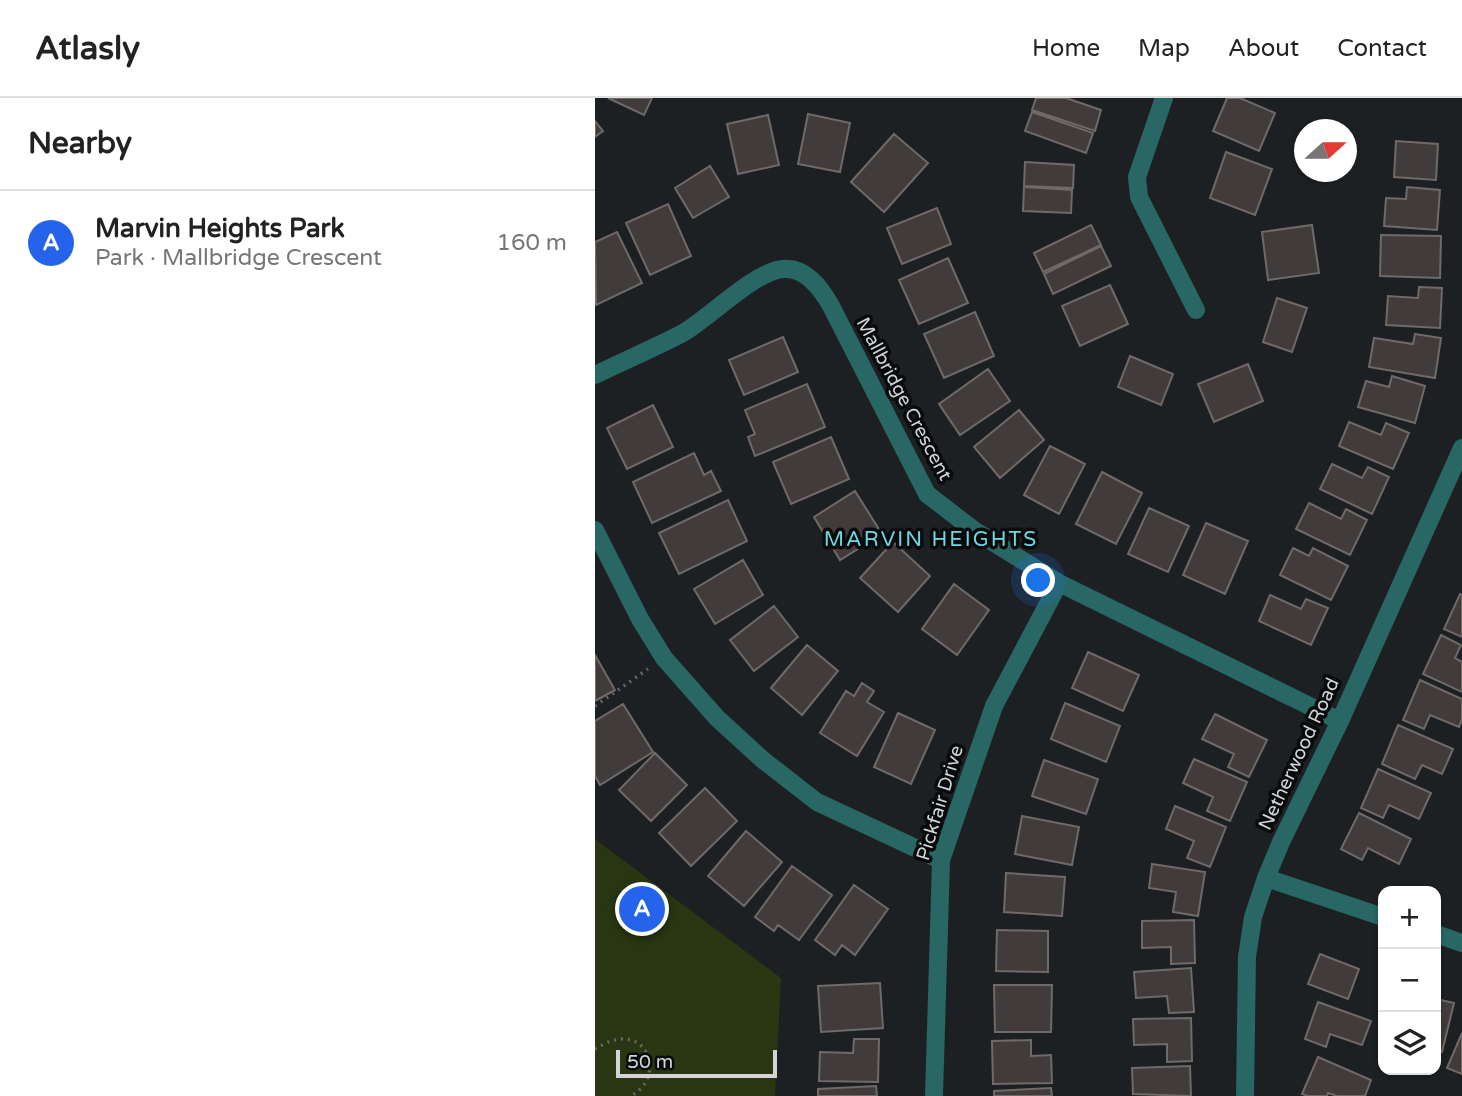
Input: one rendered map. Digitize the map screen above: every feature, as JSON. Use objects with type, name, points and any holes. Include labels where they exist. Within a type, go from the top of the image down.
[{"type":"street","points":[[1164,98],[1137,177],[1139,197],[1196,310]]},
{"type":"street","name":"Mallbridge Crescent","points":[[595,375],[684,332],[762,276],[783,268],[806,274],[821,289],[831,306],[927,494],[975,531],[1059,583],[1339,721]]},
{"type":"street","name":"Netherwood Road","points":[[1245,1096],[1247,957],[1253,917],[1266,878],[1462,447]]},
{"type":"street","points":[[595,530],[640,619],[664,658],[717,718],[763,760],[817,802],[940,860]]},
{"type":"street","name":"Pickfair Drive","points":[[934,1096],[940,860],[994,706],[1059,583]]},
{"type":"street","points":[[1266,878],[1378,915]]},
{"type":"street","points":[[1441,936],[1462,943]]},
{"type":"path","points":[[595,706],[664,658]]},
{"type":"path","points":[[595,1049],[613,1040],[623,1039],[633,1041],[647,1054],[650,1073],[647,1083],[631,1096]]},
{"type":"green space","points":[[595,839],[781,978],[775,1096],[595,1096]]},
{"type":"building","points":[[608,98],[652,98],[644,115]]},
{"type":"building","points":[[1036,98],[1066,98],[1101,110],[1095,131],[1032,110]]},
{"type":"building","points":[[1227,98],[1240,98],[1275,113],[1259,151],[1213,131]]},
{"type":"building","points":[[1032,112],[1093,133],[1086,153],[1025,131]]},
{"type":"building","points":[[808,114],[850,123],[840,172],[798,164]]},
{"type":"building","points":[[768,115],[779,165],[738,174],[727,124]]},
{"type":"building","points":[[595,121],[603,131],[595,137]]},
{"type":"building","points":[[894,134],[928,163],[884,212],[851,182]]},
{"type":"building","points":[[1396,141],[1438,144],[1436,180],[1394,177]]},
{"type":"building","points":[[1226,152],[1272,169],[1255,215],[1210,198]]},
{"type":"building","points":[[1025,162],[1074,165],[1073,188],[1024,186]]},
{"type":"building","points":[[710,166],[729,197],[693,218],[675,188]]},
{"type":"building","points":[[1024,187],[1072,190],[1071,213],[1023,211]]},
{"type":"building","points":[[1407,187],[1440,190],[1437,230],[1384,226],[1386,198],[1406,199]]},
{"type":"building","points":[[668,204],[691,256],[650,275],[626,223]]},
{"type":"building","points":[[937,208],[951,244],[902,264],[887,228]]},
{"type":"building","points":[[1091,225],[1101,245],[1043,272],[1034,253]]},
{"type":"building","points":[[1312,225],[1319,273],[1268,280],[1262,232]]},
{"type":"building","points":[[617,232],[642,283],[596,305],[595,242]]},
{"type":"building","points":[[1381,235],[1441,236],[1440,278],[1380,276]]},
{"type":"building","points":[[1101,246],[1111,266],[1053,294],[1044,274]]},
{"type":"building","points":[[948,258],[968,303],[919,324],[899,280]]},
{"type":"building","points":[[1110,285],[1128,324],[1080,346],[1062,306]]},
{"type":"building","points":[[1419,287],[1442,288],[1440,328],[1386,325],[1388,296],[1418,298]]},
{"type":"building","points":[[1277,298],[1307,308],[1292,352],[1263,342]]},
{"type":"building","points":[[975,312],[994,356],[944,378],[924,334]]},
{"type":"building","points":[[1415,334],[1441,338],[1435,378],[1369,367],[1374,338],[1413,344]]},
{"type":"building","points":[[783,337],[798,372],[744,395],[729,360]]},
{"type":"building","points":[[1130,356],[1173,374],[1161,405],[1118,387]]},
{"type":"building","points":[[1248,364],[1263,401],[1214,422],[1198,384]]},
{"type":"building","points":[[988,369],[1010,401],[960,435],[939,404]]},
{"type":"building","points":[[1392,376],[1425,386],[1415,423],[1358,407],[1366,381],[1389,387]]},
{"type":"building","points":[[807,384],[825,427],[755,456],[748,437],[755,434],[745,410]]},
{"type":"building","points":[[653,405],[673,447],[627,469],[607,428]]},
{"type":"building","points":[[1019,410],[1044,440],[1000,478],[974,447]]},
{"type":"building","points":[[1349,422],[1381,435],[1386,423],[1409,433],[1393,469],[1339,446]]},
{"type":"building","points":[[831,437],[849,479],[791,504],[773,462]]},
{"type":"building","points":[[1050,446],[1085,464],[1059,514],[1024,495]]},
{"type":"building","points":[[694,453],[704,475],[711,471],[721,491],[652,523],[633,482]]},
{"type":"building","points":[[1332,464],[1362,478],[1368,467],[1389,477],[1372,514],[1320,489]]},
{"type":"building","points":[[1102,472],[1142,493],[1116,544],[1076,524]]},
{"type":"building","points":[[855,491],[882,534],[840,560],[814,517]]},
{"type":"building","points":[[728,500],[747,541],[679,574],[659,533]]},
{"type":"building","points":[[1309,503],[1341,519],[1346,509],[1367,520],[1350,555],[1296,529]]},
{"type":"building","points":[[1149,508],[1189,526],[1168,572],[1128,554]]},
{"type":"building","points":[[1206,523],[1248,541],[1225,594],[1183,575]]},
{"type":"building","points":[[893,542],[930,576],[898,612],[860,578]]},
{"type":"building","points":[[1293,548],[1309,556],[1313,548],[1348,566],[1331,600],[1280,575]]},
{"type":"building","points":[[743,560],[763,595],[715,624],[694,589]]},
{"type":"building","points":[[954,584],[989,610],[957,655],[922,629]]},
{"type":"building","points":[[1460,594],[1462,595],[1462,637],[1444,629]]},
{"type":"building","points":[[1270,595],[1301,609],[1306,599],[1328,608],[1311,645],[1259,621]]},
{"type":"building","points":[[774,606],[798,637],[754,671],[730,640]]},
{"type":"building","points":[[1441,635],[1461,645],[1455,658],[1462,662],[1462,692],[1423,674]]},
{"type":"building","points":[[807,645],[838,671],[802,715],[771,688]]},
{"type":"building","points":[[1088,652],[1139,675],[1123,711],[1072,688]]},
{"type":"building","points":[[595,655],[615,690],[595,701]]},
{"type":"building","points":[[1420,680],[1462,699],[1462,719],[1459,727],[1430,715],[1424,729],[1403,720]]},
{"type":"building","points":[[862,683],[874,691],[867,702],[884,712],[857,756],[820,733],[846,691],[854,696]]},
{"type":"building","points":[[1065,703],[1120,726],[1106,762],[1051,739]]},
{"type":"building","points":[[623,704],[653,752],[600,785],[595,776],[595,721]]},
{"type":"building","points":[[898,713],[935,730],[911,784],[874,767]]},
{"type":"building","points":[[1215,714],[1267,740],[1249,777],[1228,767],[1234,754],[1202,739]]},
{"type":"building","points":[[1398,725],[1453,749],[1442,774],[1422,765],[1415,779],[1382,764]]},
{"type":"building","points":[[655,753],[687,785],[651,821],[619,790]]},
{"type":"building","points":[[1194,759],[1247,782],[1230,821],[1207,811],[1213,797],[1183,783]]},
{"type":"building","points":[[1044,760],[1098,779],[1086,814],[1032,796]]},
{"type":"building","points":[[1378,769],[1431,793],[1419,819],[1389,805],[1383,818],[1361,808]]},
{"type":"building","points":[[705,788],[737,821],[691,866],[659,833]]},
{"type":"building","points":[[1175,806],[1226,827],[1210,867],[1187,858],[1194,841],[1166,829]]},
{"type":"building","points":[[1359,813],[1411,839],[1399,864],[1368,848],[1362,860],[1341,849]]},
{"type":"building","points":[[1022,816],[1079,827],[1072,865],[1015,854]]},
{"type":"building","points":[[746,831],[782,862],[744,906],[708,876]]},
{"type":"building","points":[[1152,864],[1205,872],[1198,916],[1173,912],[1176,892],[1149,888]]},
{"type":"building","points":[[792,866],[832,895],[799,940],[778,925],[774,931],[755,917]]},
{"type":"building","points":[[1006,873],[1065,877],[1062,916],[1004,912]]},
{"type":"building","points":[[854,885],[888,909],[855,955],[842,945],[835,955],[815,940]]},
{"type":"building","points":[[1194,920],[1195,963],[1171,964],[1171,947],[1142,948],[1142,921]]},
{"type":"building","points":[[997,930],[1048,931],[1048,972],[996,971]]},
{"type":"building","points":[[1320,954],[1359,969],[1348,999],[1308,984]]},
{"type":"building","points":[[1191,968],[1194,1012],[1169,1013],[1167,996],[1136,998],[1134,972]]},
{"type":"building","points":[[880,983],[883,1028],[821,1032],[818,986]]},
{"type":"building","points":[[994,985],[1052,985],[1051,1032],[995,1032]]},
{"type":"building","points":[[1441,1000],[1454,1003],[1441,1052]]},
{"type":"building","points":[[1318,1002],[1371,1021],[1362,1045],[1330,1034],[1326,1047],[1305,1039]]},
{"type":"building","points":[[1191,1018],[1192,1061],[1167,1062],[1167,1044],[1134,1045],[1133,1019]]},
{"type":"building","points":[[1462,1033],[1462,1074],[1447,1068]]},
{"type":"building","points":[[854,1039],[879,1039],[878,1082],[819,1081],[820,1052],[853,1053]]},
{"type":"building","points":[[1031,1040],[1031,1056],[1051,1055],[1052,1083],[993,1084],[992,1041]]},
{"type":"building","points":[[1318,1057],[1371,1080],[1365,1096],[1302,1094]]},
{"type":"building","points":[[1190,1066],[1191,1096],[1133,1094],[1132,1068]]},
{"type":"building","points":[[876,1086],[877,1096],[818,1096],[818,1089]]},
{"type":"building","points":[[1051,1088],[1052,1096],[994,1096],[994,1091]]},
{"type":"place","name":"Marvin Heights Park","points":[[642,909]]},
{"type":"district","name":"MARVIN HEIGHTS","points":[[931,539]]}]
